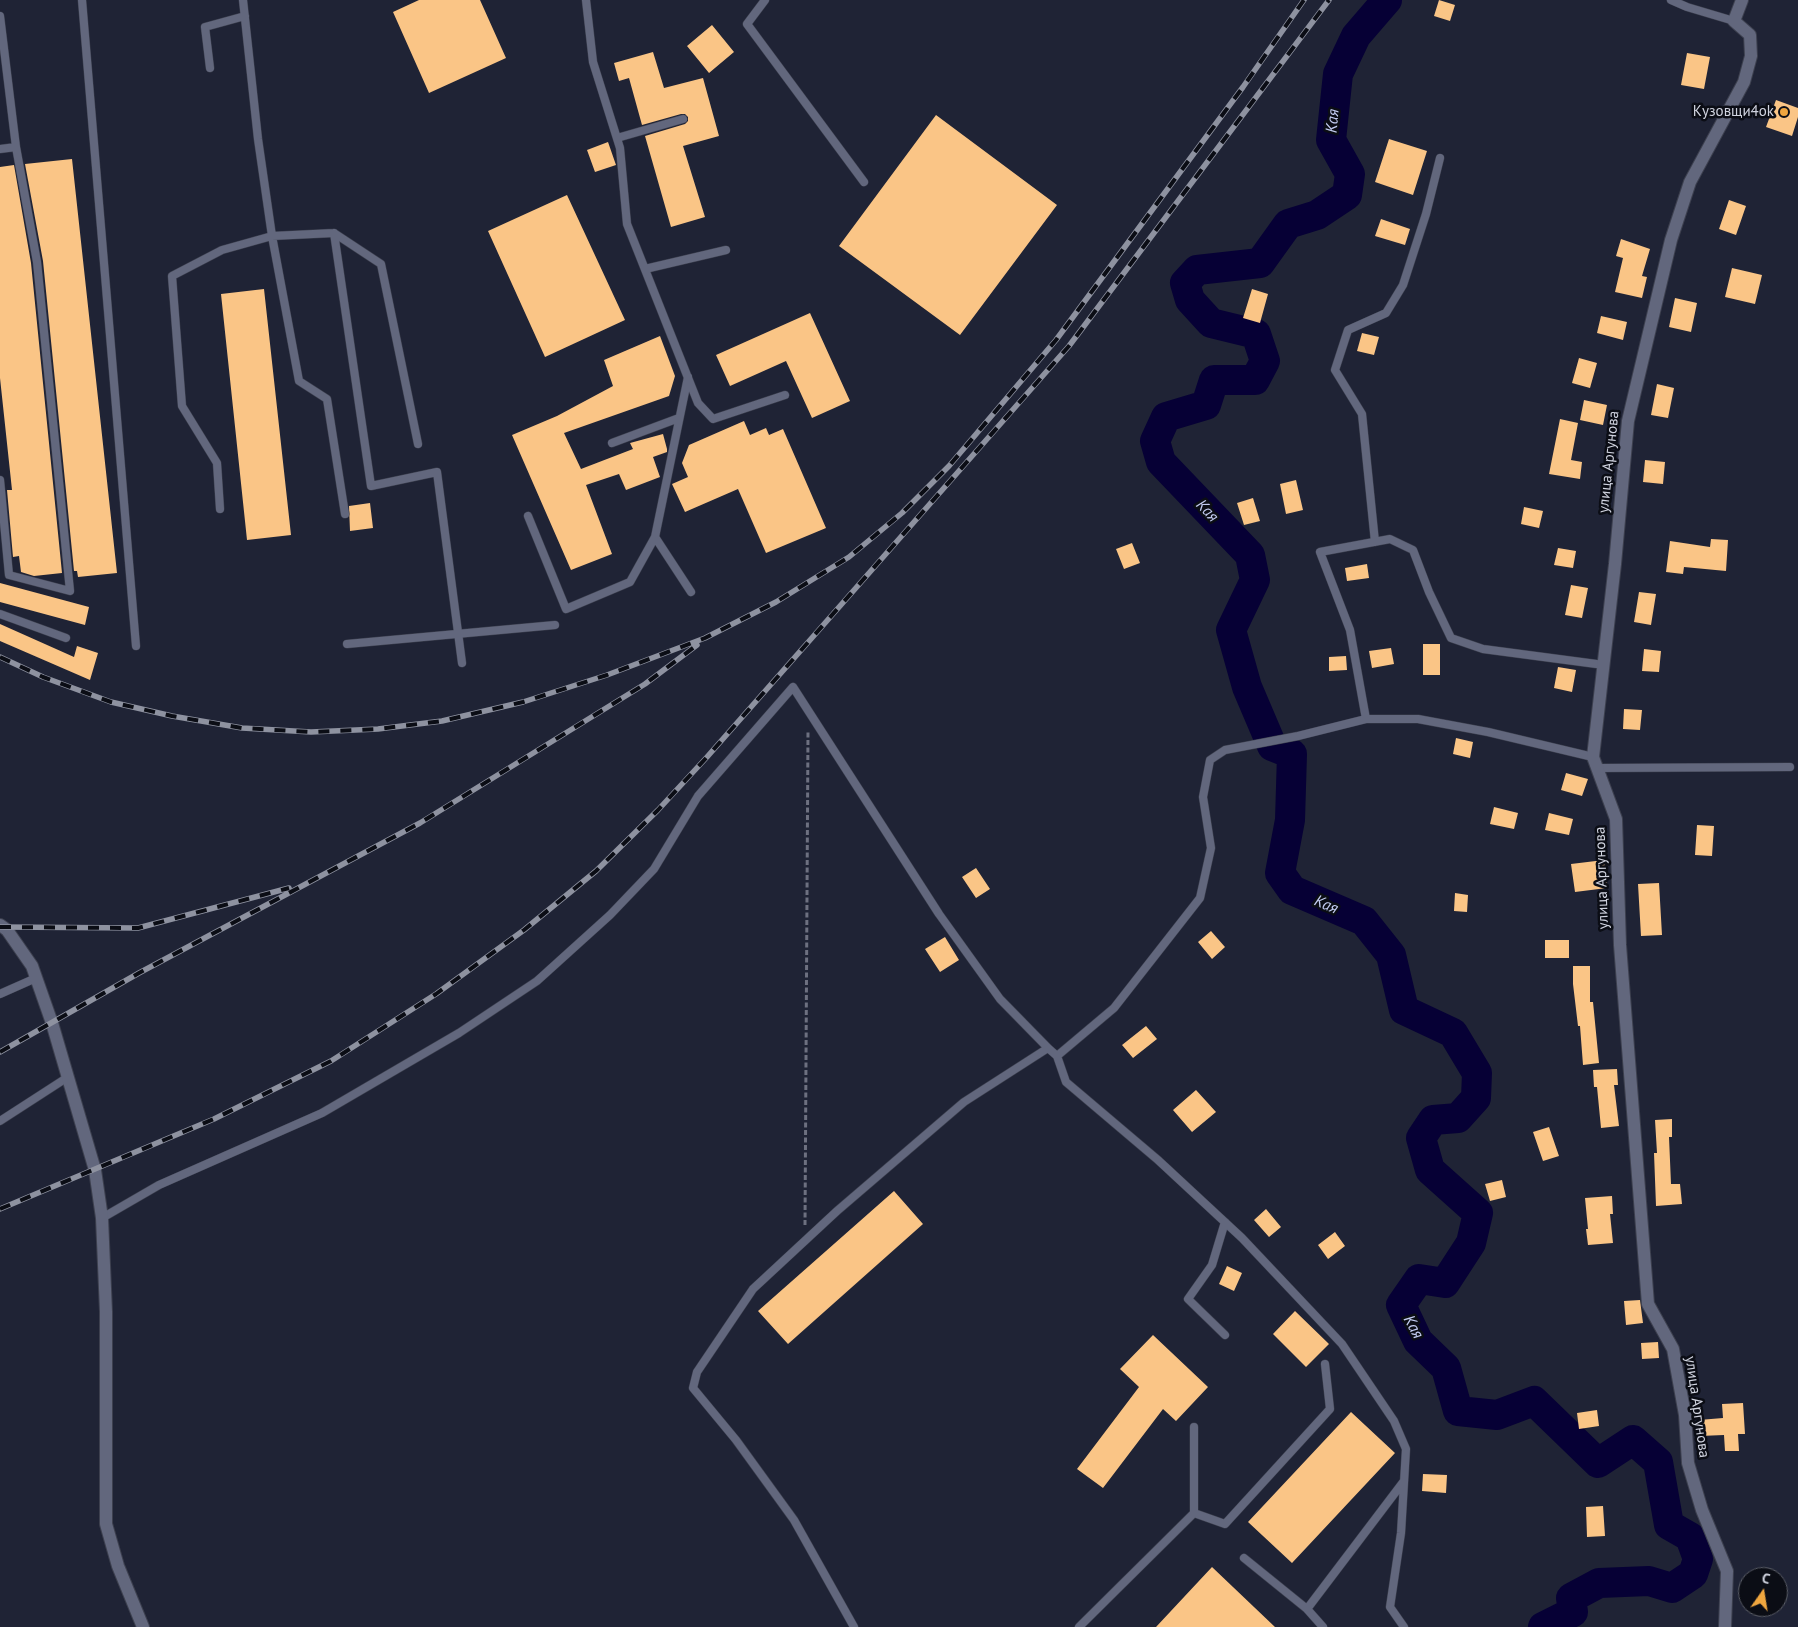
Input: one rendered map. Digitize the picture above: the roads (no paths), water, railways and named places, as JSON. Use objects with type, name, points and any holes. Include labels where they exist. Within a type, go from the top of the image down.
[{"type":"street","points":[[1734,21],[1742,0]]},
{"type":"street","name":"улица Аргунова","points":[[1725,1627],[1727,1571],[1702,1510],[1688,1463],[1685,1416],[1673,1349],[1648,1304],[1620,945],[1616,819],[1595,762],[1628,421],[1670,240],[1690,182],[1744,82],[1752,56],[1750,35],[1734,21]]},
{"type":"street","points":[[0,924],[7,930],[32,966],[52,1023],[95,1170],[102,1218],[106,1312],[106,1524],[118,1566],[143,1627]]},
{"type":"lane","points":[[82,0],[136,646]]},
{"type":"lane","points":[[244,0],[258,139],[272,236],[298,381],[327,399],[345,514]]},
{"type":"lane","points":[[586,0],[593,62],[620,148],[627,224],[698,402],[713,419],[785,395]]},
{"type":"lane","points":[[765,0],[748,24],[864,182]]},
{"type":"lane","points":[[1671,0],[1687,7],[1734,21]]},
{"type":"lane","points":[[0,16],[1,39],[16,147],[37,262],[70,591],[0,573]]},
{"type":"lane","points":[[210,68],[205,27],[245,16]]},
{"type":"lane","points":[[617,138],[683,120]]},
{"type":"lane","points":[[0,149],[16,147]]},
{"type":"lane","points":[[1375,542],[1362,414],[1335,370],[1348,330],[1386,313],[1404,285],[1426,214],[1440,158]]},
{"type":"lane","points":[[334,233],[371,486],[437,472],[462,663]]},
{"type":"lane","points":[[220,509],[217,463],[182,406],[172,276],[222,250],[272,236],[334,233],[380,264],[418,444]]},
{"type":"lane","points":[[645,269],[726,250]]},
{"type":"lane","points":[[528,516],[566,609],[630,582],[655,537],[688,376]]},
{"type":"lane","points":[[612,442],[679,418]]},
{"type":"lane","points":[[0,480],[10,575]]},
{"type":"lane","points":[[655,537],[691,592]]},
{"type":"lane","points":[[1366,719],[1350,630],[1320,552],[1390,538],[1413,550],[1429,592],[1451,638],[1483,649],[1604,665]]},
{"type":"lane","points":[[0,614],[66,638]]},
{"type":"lane","points":[[347,644],[555,625]]},
{"type":"lane","points":[[102,1218],[159,1185],[322,1113],[460,1033],[537,982],[610,915],[654,869],[698,796],[792,687],[939,914],[1000,999],[1057,1056],[1066,1082],[1158,1160],[1242,1238],[1342,1344],[1394,1421],[1406,1449],[1401,1533],[1390,1607],[1404,1627]]},
{"type":"lane","points":[[1057,1056],[1114,1008],[1200,898],[1211,848],[1203,796],[1210,760],[1225,750],[1298,736],[1366,719],[1418,719],[1488,732],[1595,762],[1790,767]]},
{"type":"lane","points":[[0,994],[36,978]]},
{"type":"lane","points":[[854,1627],[794,1520],[736,1440],[693,1388],[697,1372],[753,1289],[805,1240],[964,1102],[1048,1048]]},
{"type":"lane","points":[[0,1121],[68,1077]]},
{"type":"lane","points":[[1225,1222],[1212,1265],[1188,1299],[1225,1335]]},
{"type":"lane","points":[[1194,1513],[1225,1524],[1330,1409],[1325,1364]]},
{"type":"lane","points":[[1079,1627],[1194,1513],[1194,1427]]},
{"type":"lane","points":[[1307,1609],[1404,1482]]},
{"type":"lane","points":[[1244,1558],[1307,1609],[1323,1627]]},
{"type":"waterway","name":"Кая","points":[[1387,0],[1356,36],[1338,74],[1331,140],[1350,174],[1347,195],[1317,215],[1288,224],[1260,263],[1197,270],[1185,283],[1190,300],[1211,323],[1256,334],[1265,361],[1255,380],[1214,380],[1206,405],[1166,417],[1155,441],[1161,462],[1250,555],[1255,580],[1231,630],[1247,687],[1272,746],[1292,754],[1290,820],[1280,873],[1292,890],[1364,921],[1391,955],[1404,1010],[1453,1033],[1477,1073],[1476,1098],[1458,1118],[1433,1120],[1421,1138],[1430,1170],[1478,1213],[1471,1243],[1445,1283],[1419,1279],[1401,1305],[1418,1341],[1446,1368],[1458,1411],[1497,1415],[1534,1401],[1598,1463],[1633,1440],[1658,1462],[1669,1525],[1690,1537],[1698,1559],[1693,1574],[1672,1588],[1649,1581],[1599,1583],[1571,1598],[1573,1612],[1543,1627]]},
{"type":"railway","points":[[0,657],[43,677],[111,702],[172,716],[242,728],[311,732],[378,729],[442,721],[523,702],[607,675],[705,638],[776,602],[849,557],[902,513],[949,466],[1056,340],[1243,87],[1304,0]]},
{"type":"railway","points":[[0,1209],[214,1119],[331,1061],[436,994],[524,930],[596,871],[658,810],[707,757],[1069,346],[1329,0]]},
{"type":"railway","points":[[0,1052],[139,973],[420,823],[645,684],[697,645]]},
{"type":"railway","points":[[0,927],[138,928],[289,888]]},
{"type":"place","name":"Кузовщи4оk","points":[[1784,112]]}]
